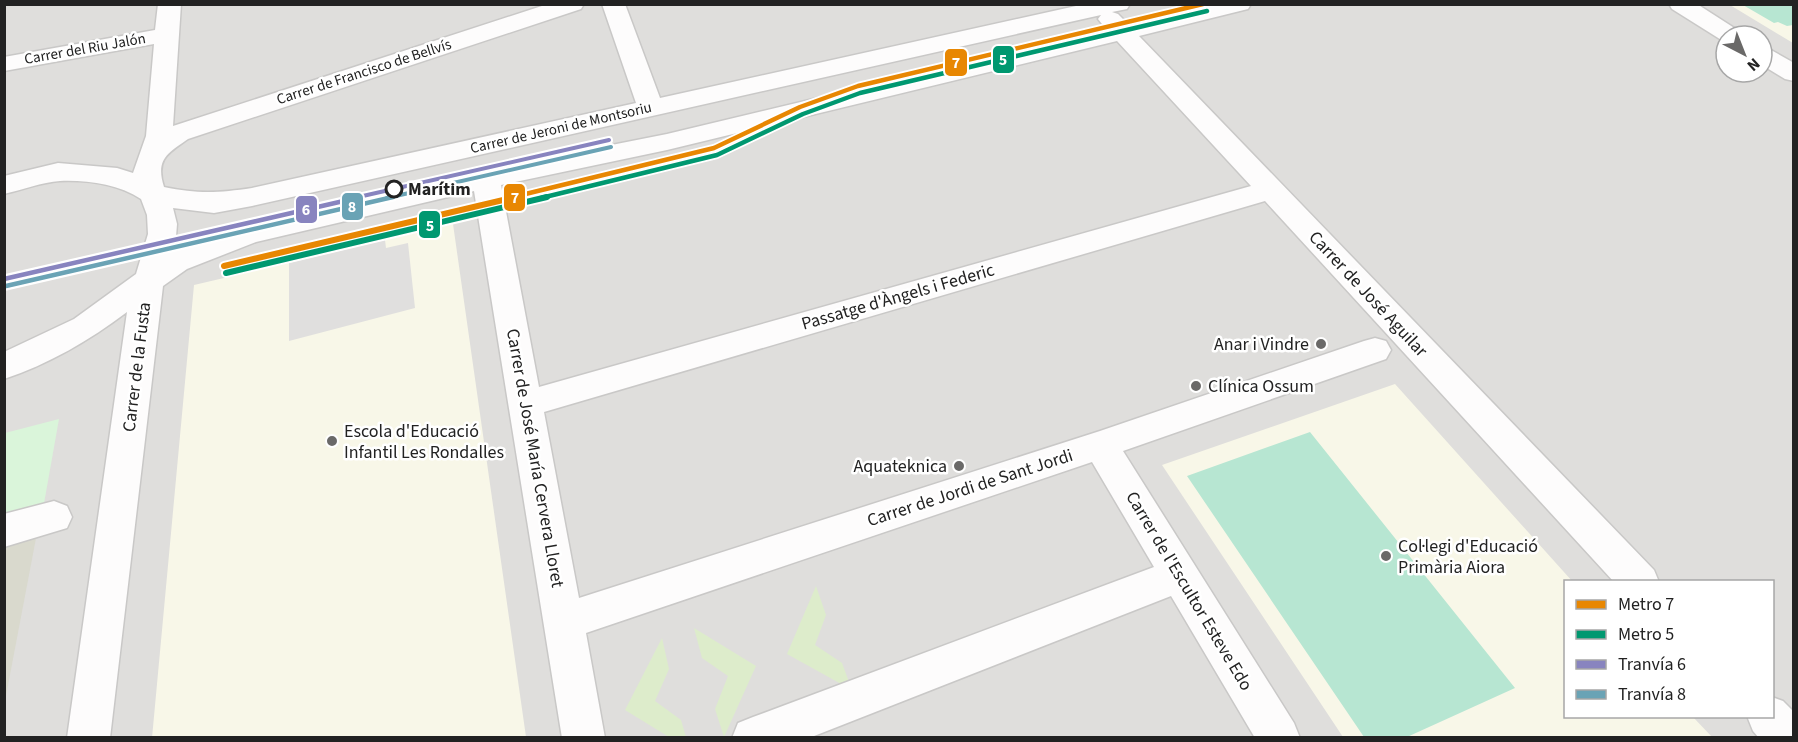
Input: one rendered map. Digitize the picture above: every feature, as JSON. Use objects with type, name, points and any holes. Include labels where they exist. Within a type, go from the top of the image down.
[{"type":"street","name":"Carrer de la Fusta","points":[[88,738],[140,345],[143,306],[149,280],[159,257],[163,236],[163,214],[147,176],[147,159],[158,147],[170,4]]},
{"type":"street","name":"Carrer de Francisco de Bellvís","points":[[158,147],[179,134],[202,125],[573,4]]},
{"type":"street","points":[[613,4],[651,108]]},
{"type":"street","name":"Carrer de Jeroni de Montsoriu","points":[[4,185],[58,172],[117,177],[138,184],[155,195],[214,204],[651,108],[1110,12],[1240,4]]},
{"type":"street","points":[[1680,4],[1714,25]]},
{"type":"street","name":"Carrer de Jeroni de Montsoriu","points":[[4,366],[52,345],[85,327],[176,261],[250,233],[486,179],[667,142],[1110,12]]},
{"type":"street","name":"Carrer de José Aguilar","points":[[1110,12],[1270,190],[1638,580]]},
{"type":"street","name":"Carrer del Riu Jalón","points":[[4,64],[166,35]]},
{"type":"street","points":[[1774,62],[1794,74]]},
{"type":"street","name":"Carrer de José María Cervera Lloret","points":[[486,179],[584,738]]},
{"type":"street","name":"Passatge d'Àngels i Federic","points":[[525,404],[1270,190]]},
{"type":"street","name":"Carrer de Jordi de Sant Jordi","points":[[564,622],[1100,445],[1375,350]]},
{"type":"street","name":"Carrer de l'Escultor Esteve Edo","points":[[1100,445],[1279,738]]},
{"type":"street","points":[[4,531],[54,517]]},
{"type":"street","points":[[753,738],[1179,575]]},
{"type":"street","points":[[1769,718],[1788,738]]},
{"type":"shaded area","points":[[5,5],[1793,5],[1793,737],[5,737]]},
{"type":"shaded area","points":[[1730,5],[1793,5],[1793,43],[1774,32],[1774,24],[1762,24]]},
{"type":"shaded area","name":"Escola d'Educació Infantil Les Rondalles","points":[[453,224],[526,737],[152,738],[194,285]]},
{"type":"shaded area","points":[[385,240],[386,248],[408,243],[415,308],[289,341],[289,263]]},
{"type":"shaded area","name":"Col·legi d'Educació Primària Aiora","points":[[1395,384],[1571,580],[1564,580],[1564,718],[1694,718],[1712,737],[1343,737],[1162,465]]},
{"type":"shaded area","points":[[37,533],[5,701],[5,543]]},
{"type":"green space","points":[[1743,5],[1793,5],[1793,25],[1774,23]]},
{"type":"green space","points":[[59,419],[43,509],[5,520],[5,433]]},
{"type":"green space","points":[[1310,432],[1515,688],[1407,737],[1364,737],[1187,476]]},
{"type":"green space","points":[[816,586],[826,615],[815,645],[842,663],[852,690],[787,654]]},
{"type":"green space","points":[[694,628],[756,666],[724,737],[715,709],[728,676],[702,658]]},
{"type":"green space","points":[[662,638],[669,669],[655,701],[681,720],[686,737],[669,737],[625,710]]},
{"type":"metro line","name":"7","points":[[224,266],[668,161],[714,148],[800,107],[858,86],[1203,4]]},
{"type":"metro line","name":"5","points":[[226,273],[670,168],[717,155],[803,114],[860,93],[1207,11]]},
{"type":"tram line","name":"6","points":[[4,279],[609,140]]},
{"type":"tram line","name":"8","points":[[6,286],[611,147]]},
{"type":"place","name":"Marítim","points":[[394,189]]},
{"type":"place","name":"Anar i Vindre","points":[[1321,344]]},
{"type":"place","name":"Clínica Ossum","points":[[1196,386]]},
{"type":"place","name":"Escola d'Educació Infantil Les Rondalles","points":[[332,441]]},
{"type":"place","name":"Aquateknica","points":[[959,466]]},
{"type":"place","name":"Col·legi d'Educació Primària Aiora","points":[[1386,556]]}]
